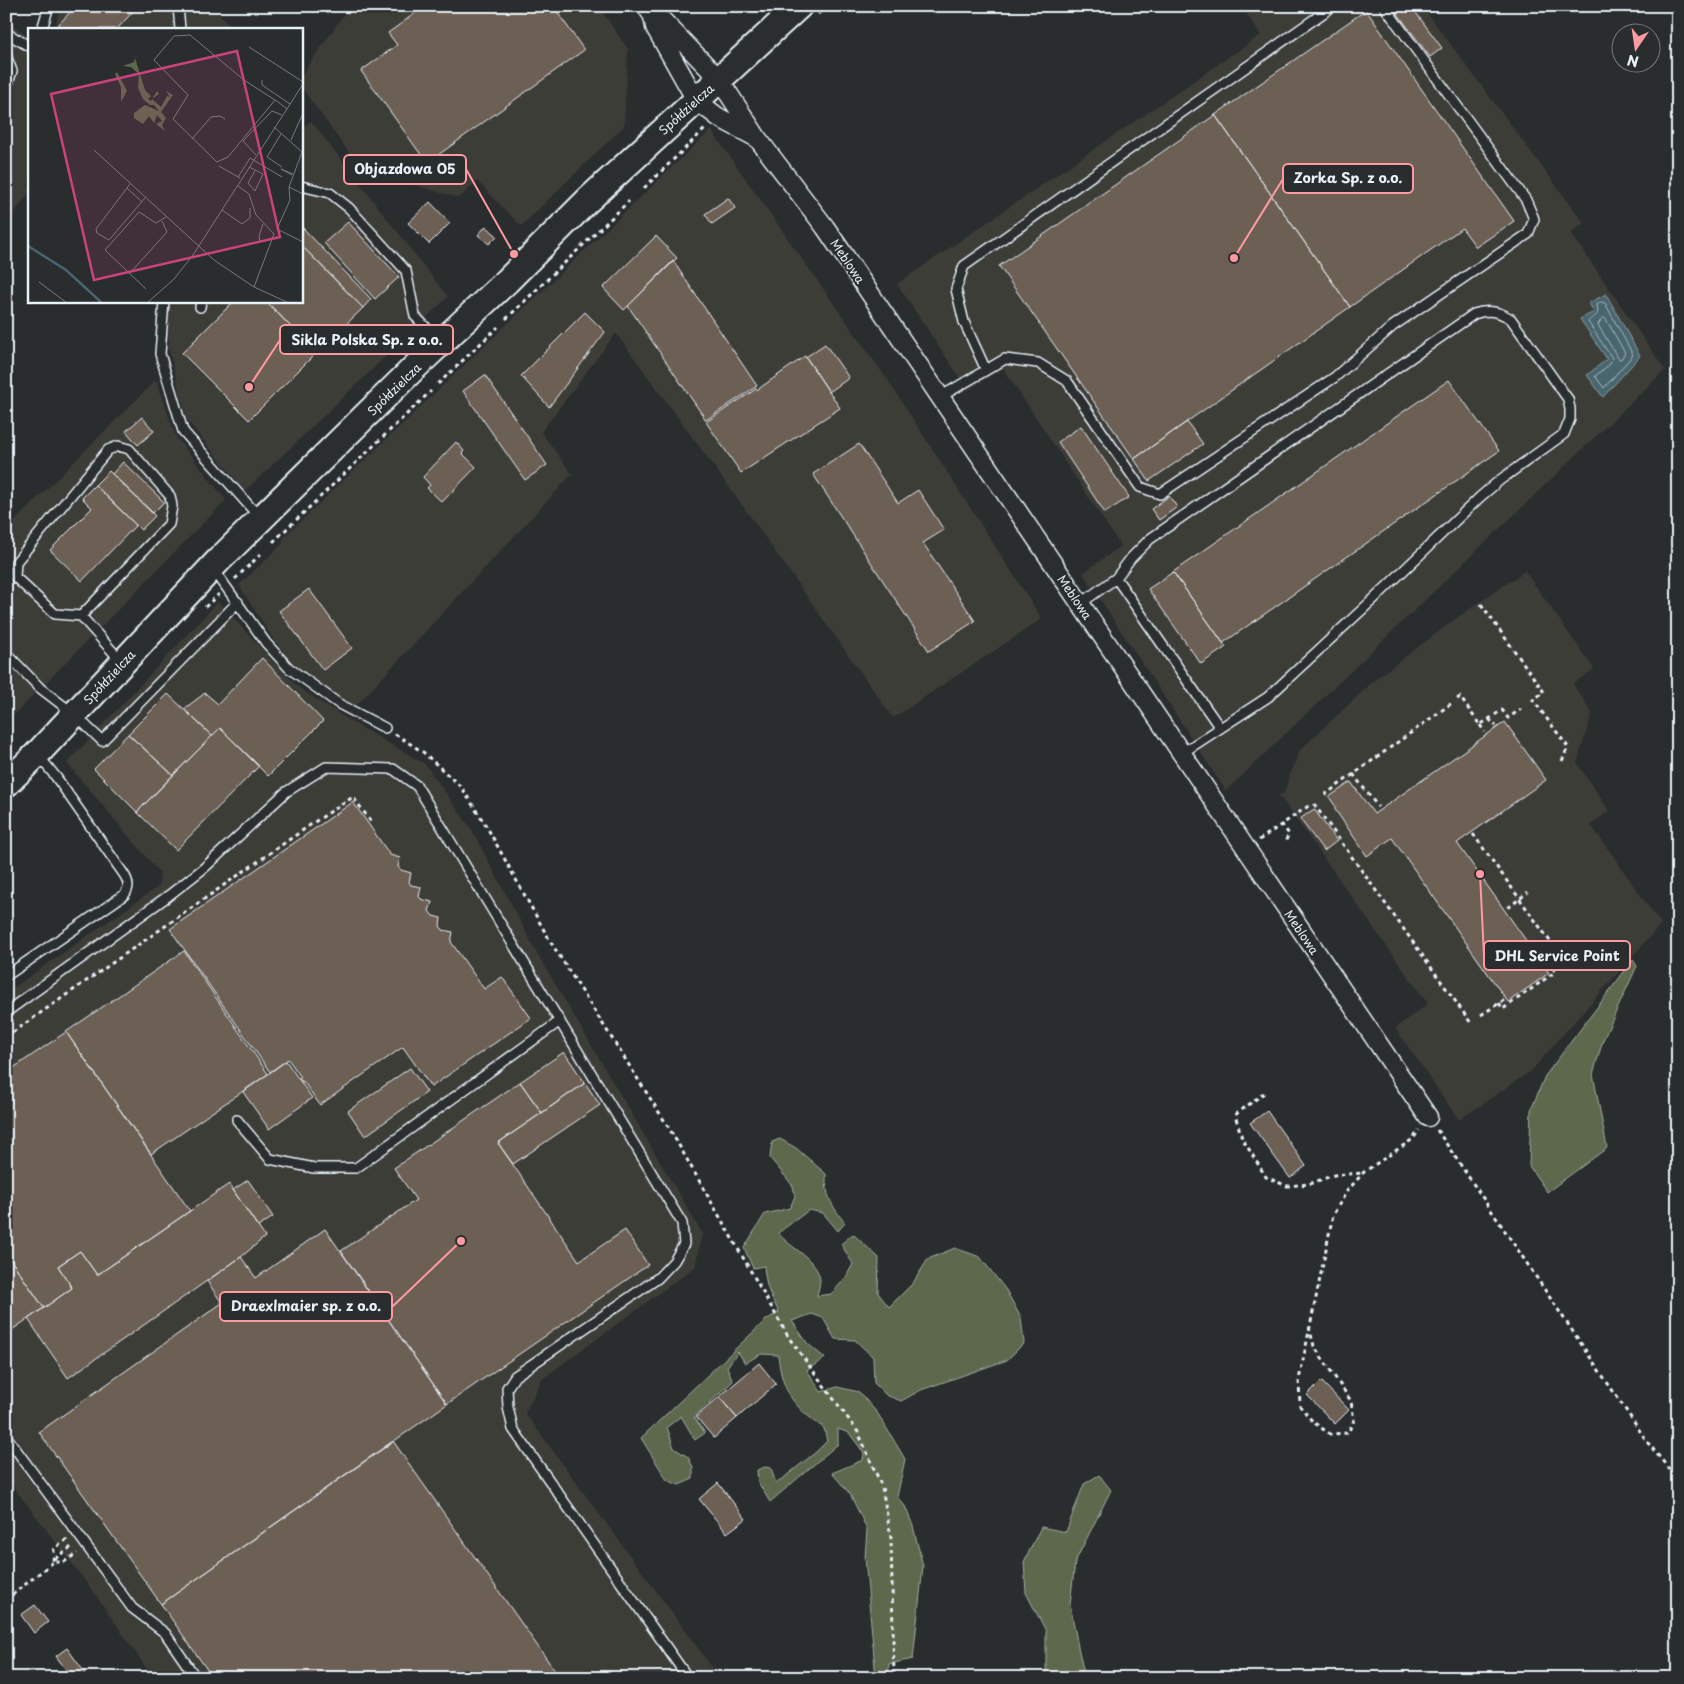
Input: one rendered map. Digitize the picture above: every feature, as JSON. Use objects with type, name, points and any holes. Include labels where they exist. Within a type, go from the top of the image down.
[{"type":"street","points":[[719,79],[799,6]]},
{"type":"street","points":[[650,11],[655,27],[696,100],[718,117],[758,139]]},
{"type":"street","name":"Spółdzielcza","points":[[6,784],[37,754],[212,568],[587,201],[719,79],[663,21],[650,11]]},
{"type":"street","name":"Meblowa","points":[[719,79],[758,139],[825,227],[1428,1117]]},
{"type":"lane","points":[[42,28],[49,6]]},
{"type":"lane","points":[[178,6],[180,28]]},
{"type":"lane","points":[[986,370],[964,322],[956,289],[964,266],[1333,6]]},
{"type":"lane","points":[[940,397],[1005,359],[1038,363],[1067,381],[1140,487],[1160,494],[1335,377],[1393,326],[1528,234],[1534,219],[1526,200],[1384,6]]},
{"type":"lane","points":[[6,33],[28,45]]},
{"type":"lane","points":[[6,55],[12,71],[6,90]]},
{"type":"lane","points":[[302,186],[330,193],[349,208],[406,271],[415,316],[441,343]]},
{"type":"lane","points":[[164,302],[160,354],[183,430],[261,520]]},
{"type":"lane","points":[[1080,604],[1116,578],[1131,558],[1150,539],[1474,314],[1484,310],[1494,311],[1504,314],[1511,319],[1568,399],[1570,419],[1564,434],[1500,480],[1480,497],[1281,687],[1182,753]]},
{"type":"lane","points":[[81,616],[169,524],[172,506],[170,496],[129,449],[118,446],[108,450],[16,562],[15,577],[55,614],[81,616],[123,663]]},
{"type":"lane","points":[[212,568],[266,643],[290,668],[339,704],[385,728]]},
{"type":"lane","points":[[1116,578],[1220,728]]},
{"type":"lane","points":[[6,653],[40,688],[74,714],[102,741],[238,602]]},
{"type":"lane","points":[[6,976],[124,895],[128,887],[128,881],[117,864],[56,777],[37,754]]},
{"type":"lane","points":[[6,1012],[168,896],[204,868],[286,792],[326,767],[393,769],[417,786],[682,1223],[684,1244],[674,1261],[658,1278],[515,1376],[507,1388],[508,1407],[513,1429],[688,1678]]},
{"type":"lane","points":[[236,1120],[270,1158],[314,1168],[356,1168],[560,1021]]},
{"type":"lane","points":[[6,1436],[132,1608],[165,1633],[196,1678]]},
{"type":"path","points":[[644,188],[711,124]]},
{"type":"path","points":[[506,319],[629,200]]},
{"type":"path","points":[[438,384],[498,327]]},
{"type":"path","points":[[273,542],[431,392]]},
{"type":"path","points":[[235,579],[263,552]]},
{"type":"path","points":[[1480,604],[1544,692],[1533,700],[1568,747],[1562,761]]},
{"type":"path","points":[[1457,699],[1460,697],[1485,732]]},
{"type":"path","points":[[1326,796],[1326,794],[1353,774],[1452,703]]},
{"type":"path","points":[[1480,725],[1502,710],[1508,718],[1521,709]]},
{"type":"path","points":[[1490,719],[1496,726]]},
{"type":"path","points":[[385,728],[424,752],[462,788],[488,829],[550,941],[669,1128],[789,1338],[858,1432],[882,1487],[891,1538],[894,1678]]},
{"type":"path","points":[[1353,774],[1378,807]]},
{"type":"path","points":[[6,1037],[308,826],[354,797],[372,823]]},
{"type":"path","points":[[1246,849],[1312,805],[1471,1023]]},
{"type":"path","points":[[1281,824],[1289,834],[1285,842]]},
{"type":"path","points":[[1474,834],[1562,958],[1548,968]]},
{"type":"path","points":[[1508,908],[1528,892]]},
{"type":"path","points":[[1499,1003],[1503,1009],[1555,972],[1552,966]]},
{"type":"path","points":[[1481,1015],[1504,1000]]},
{"type":"path","points":[[1264,1093],[1235,1115],[1242,1138],[1266,1177],[1287,1186],[1309,1184],[1334,1175],[1364,1172]]},
{"type":"path","points":[[1310,1327],[1314,1346],[1352,1402],[1354,1420],[1348,1433],[1330,1434],[1313,1422],[1300,1406],[1299,1380],[1333,1215],[1347,1191],[1364,1172],[1414,1139],[1428,1117],[1648,1443],[1678,1480]]},
{"type":"path","points":[[53,1562],[54,1549],[72,1536]]},
{"type":"path","points":[[6,1600],[58,1556],[77,1543]]},
{"type":"path","points":[[53,1562],[64,1562],[82,1550]]},
{"type":"shaded area","points":[[60,6],[211,6],[232,28],[55,28]]},
{"type":"shaded area","points":[[350,6],[598,6],[628,49],[624,126],[521,226],[477,181],[459,198],[361,169],[302,88],[302,75]]},
{"type":"shaded area","points":[[1241,6],[1422,6],[1584,223],[1571,233],[1665,370],[1226,791],[1083,573],[1121,546],[1003,368],[968,390],[897,284],[1261,35]]},
{"type":"shaded area","points":[[6,21],[28,36],[28,195],[6,222]]},
{"type":"shaded area","points":[[311,121],[448,297],[245,491],[187,420],[169,350],[169,302],[302,302],[302,128]]},
{"type":"shaded area","points":[[711,130],[889,382],[1042,619],[893,718],[745,509],[616,333],[541,432],[572,474],[355,707],[301,673],[275,642],[239,585],[283,543],[284,537]]},
{"type":"shaded area","points":[[156,380],[176,437],[226,500],[6,723],[6,530]]},
{"type":"shaded area","points":[[1525,571],[1594,669],[1573,684],[1592,713],[1577,763],[1609,811],[1591,825],[1661,924],[1531,1071],[1459,1120],[1395,1028],[1428,1004],[1279,795],[1284,793],[1299,751],[1377,678],[1458,617]]},
{"type":"shaded area","points":[[218,602],[298,687],[350,721],[425,764],[472,830],[538,955],[702,1233],[695,1267],[542,1379],[525,1413],[720,1678],[169,1678],[167,1675],[163,1678],[153,1678],[93,1591],[6,1477],[6,993],[159,886],[160,873],[67,763]]},
{"type":"green space","points":[[1633,960],[1637,966],[1603,1040],[1593,1074],[1607,1148],[1547,1192],[1529,1166],[1531,1110],[1545,1076]]},
{"type":"green space","points":[[780,1139],[796,1148],[826,1174],[828,1195],[845,1223],[838,1231],[823,1213],[809,1210],[778,1233],[814,1266],[820,1280],[817,1296],[831,1294],[845,1279],[853,1264],[841,1244],[853,1234],[879,1258],[878,1293],[889,1307],[913,1283],[928,1259],[955,1248],[980,1257],[1006,1290],[1021,1318],[1024,1343],[1007,1360],[921,1390],[901,1401],[886,1395],[874,1383],[873,1357],[855,1340],[835,1339],[823,1318],[812,1314],[792,1321],[808,1344],[825,1358],[807,1370],[821,1392],[837,1387],[859,1392],[878,1414],[905,1459],[897,1497],[905,1506],[913,1526],[923,1566],[913,1659],[889,1664],[888,1678],[876,1678],[865,1558],[867,1529],[850,1494],[832,1473],[863,1460],[864,1453],[849,1433],[838,1429],[838,1444],[770,1502],[758,1482],[757,1470],[765,1467],[771,1468],[776,1484],[827,1441],[824,1428],[797,1406],[791,1398],[786,1389],[778,1355],[761,1354],[745,1363],[738,1352],[727,1367],[733,1381],[694,1417],[705,1433],[695,1440],[681,1416],[667,1427],[674,1448],[688,1457],[693,1467],[693,1479],[679,1485],[667,1480],[641,1438],[766,1320],[779,1312],[768,1290],[764,1266],[753,1268],[744,1248],[765,1214],[790,1208],[795,1196],[793,1186],[770,1158],[772,1142]]},
{"type":"green space","points":[[1099,1475],[1111,1490],[1075,1562],[1070,1604],[1085,1678],[1046,1678],[1046,1631],[1026,1593],[1024,1562],[1041,1527],[1066,1532],[1084,1484]]},
{"type":"water","points":[[1606,294],[1640,356],[1603,397],[1587,375],[1607,359],[1580,319],[1594,312],[1589,303]]},
{"type":"building","points":[[76,6],[138,6],[118,28],[59,28],[57,26]]},
{"type":"building","points":[[425,6],[553,6],[584,50],[427,163],[361,71],[397,45],[388,33]]},
{"type":"building","points":[[1392,6],[1411,6],[1442,48],[1430,57]]},
{"type":"building","points":[[1366,10],[1514,221],[1476,247],[1462,228],[1350,307],[1215,115]]},
{"type":"building","points":[[1215,115],[1350,307],[1134,459],[999,266]]},
{"type":"building","points":[[728,198],[735,208],[712,224],[705,214]]},
{"type":"building","points":[[430,202],[450,223],[429,244],[408,223]]},
{"type":"building","points":[[348,222],[399,277],[375,299],[324,243]]},
{"type":"building","points":[[486,226],[497,236],[489,244],[478,235]]},
{"type":"building","points":[[302,227],[371,299],[363,308],[302,246]]},
{"type":"building","points":[[656,236],[677,258],[624,310],[603,288]]},
{"type":"building","points":[[302,246],[363,308],[316,353],[267,302],[302,302]]},
{"type":"building","points":[[673,261],[757,386],[706,420],[628,306]]},
{"type":"building","points":[[233,302],[267,302],[316,353],[249,420],[182,353]]},
{"type":"building","points":[[585,312],[605,332],[549,407],[521,376]]},
{"type":"building","points":[[825,344],[849,378],[829,392],[806,357]]},
{"type":"building","points":[[805,356],[840,408],[741,473],[706,422],[757,390]]},
{"type":"building","points":[[485,375],[547,465],[525,480],[463,391]]},
{"type":"building","points":[[1449,380],[1499,451],[1223,643],[1173,572]]},
{"type":"building","points":[[142,417],[154,431],[138,445],[126,431]]},
{"type":"building","points":[[1187,422],[1203,444],[1149,481],[1134,459]]},
{"type":"building","points":[[1081,426],[1129,497],[1105,513],[1058,442]]},
{"type":"building","points":[[456,442],[464,451],[462,453],[476,467],[442,502],[427,488],[430,485],[423,477]]},
{"type":"building","points":[[859,444],[898,503],[918,490],[944,530],[923,543],[975,621],[929,651],[813,474]]},
{"type":"building","points":[[123,462],[164,502],[153,513],[112,474]]},
{"type":"building","points":[[109,471],[155,516],[141,530],[95,485]]},
{"type":"building","points":[[95,485],[136,525],[82,581],[50,550],[92,508],[82,498]]},
{"type":"building","points":[[1169,496],[1177,507],[1159,520],[1151,509]]},
{"type":"building","points":[[1173,572],[1226,647],[1201,664],[1148,589]]},
{"type":"building","points":[[309,589],[352,648],[323,670],[279,611]]},
{"type":"building","points":[[262,658],[323,721],[268,776],[220,728],[212,736],[184,709],[205,693],[218,704]]},
{"type":"building","points":[[168,694],[212,736],[173,775],[128,734]]},
{"type":"building","points":[[1505,722],[1546,780],[1457,843],[1549,973],[1508,1002],[1392,838],[1367,856],[1334,808],[1336,807],[1329,797],[1351,782],[1374,814]]},
{"type":"building","points":[[220,728],[259,766],[176,850],[137,812]]},
{"type":"building","points":[[128,734],[173,775],[137,812],[94,769]]},
{"type":"building","points":[[353,802],[390,855],[400,858],[398,867],[411,873],[409,882],[411,885],[421,887],[419,897],[432,902],[429,911],[433,916],[441,918],[440,926],[443,930],[453,932],[451,942],[484,989],[502,977],[531,1018],[431,1087],[403,1047],[320,1105],[299,1078],[301,1077],[288,1059],[270,1072],[170,929]]},
{"type":"building","points":[[1314,809],[1337,841],[1324,851],[1300,819]]},
{"type":"building","points":[[184,951],[268,1074],[151,1154],[66,1032]]},
{"type":"building","points":[[66,1032],[190,1211],[97,1275],[80,1251],[58,1266],[72,1288],[44,1308],[6,1253],[6,1073]]},
{"type":"building","points":[[564,1052],[585,1083],[542,1113],[520,1082]]},
{"type":"building","points":[[286,1061],[312,1098],[269,1129],[243,1092]]},
{"type":"building","points":[[410,1068],[427,1092],[365,1136],[348,1111]]},
{"type":"building","points":[[520,1082],[542,1113],[498,1143],[579,1261],[625,1230],[648,1265],[447,1404],[341,1251],[416,1200],[394,1168]]},
{"type":"building","points":[[585,1083],[600,1105],[513,1164],[498,1143]]},
{"type":"building","points":[[1267,1111],[1306,1166],[1290,1178],[1250,1123]]},
{"type":"building","points":[[248,1180],[273,1217],[258,1227],[233,1190]]},
{"type":"building","points":[[229,1184],[265,1237],[241,1257],[68,1378],[28,1319],[72,1288],[58,1266],[80,1251],[97,1275]]},
{"type":"building","points":[[325,1229],[447,1404],[161,1604],[39,1432],[222,1303],[207,1281],[241,1257],[256,1278]]},
{"type":"building","points":[[6,1253],[44,1308],[6,1334]]},
{"type":"building","points":[[759,1363],[776,1384],[737,1418],[719,1397]]},
{"type":"building","points":[[1321,1381],[1349,1410],[1335,1424],[1307,1395]]},
{"type":"building","points":[[719,1397],[737,1418],[714,1438],[696,1417]]},
{"type":"building","points":[[393,1441],[560,1678],[213,1678],[161,1604]]},
{"type":"building","points":[[718,1483],[746,1519],[727,1533],[699,1499]]},
{"type":"building","points":[[35,1605],[48,1622],[34,1633],[21,1615]]},
{"type":"building","points":[[67,1648],[85,1673],[78,1678],[72,1678],[56,1656]]},
{"type":"place","name":"Objazdowa 05","points":[[514,254]]},
{"type":"place","name":"Zorka Sp. z o.o.","points":[[1234,258]]},
{"type":"place","name":"Sikla Polska Sp. z o.o.","points":[[249,387]]},
{"type":"place","name":"DHL Service Point","points":[[1480,874]]},
{"type":"place","name":"Draexlmaier sp. z o.o.","points":[[461,1241]]}]
